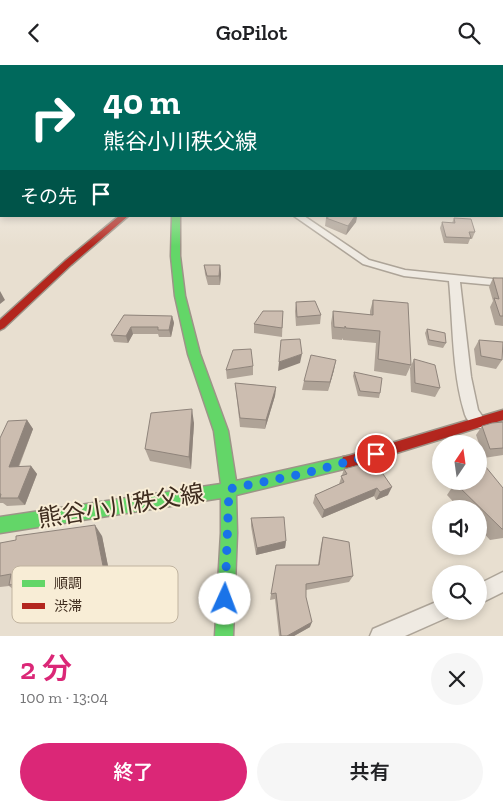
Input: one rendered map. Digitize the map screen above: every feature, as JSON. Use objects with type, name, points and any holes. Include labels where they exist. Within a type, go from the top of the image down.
[{"type":"street","points":[[0,326],[68,263],[123,217]]},
{"type":"street","points":[[176,217],[175,252],[179,285],[198,367],[221,430],[229,489],[224,636]]},
{"type":"street","points":[[299,217],[366,262],[404,273],[503,283]]},
{"type":"street","points":[[454,279],[466,386],[471,412],[480,423]]},
{"type":"street","name":"熊谷小川秩父線","points":[[0,525],[229,489],[315,471],[503,415]]},
{"type":"street","points":[[487,590],[503,582]]},
{"type":"street","points":[[380,636],[432,614]]},
{"type":"building","points":[[328,217],[354,217],[348,226],[326,218]]},
{"type":"building","points":[[454,218],[471,219],[475,232],[469,232],[471,238],[446,237],[442,222],[455,223]]},
{"type":"building","points":[[204,265],[220,265],[219,276],[207,276]]},
{"type":"building","points":[[493,278],[503,278],[503,316],[500,316],[494,298],[499,299]]},
{"type":"building","points":[[373,300],[408,303],[411,365],[378,359],[380,331],[346,328],[345,326],[345,328],[334,327],[333,311],[373,315]]},
{"type":"building","points":[[315,301],[321,315],[297,317],[296,302]]},
{"type":"building","points":[[263,311],[283,311],[282,328],[254,324]]},
{"type":"building","points":[[124,315],[172,316],[169,330],[158,330],[158,327],[131,327],[126,336],[111,335]]},
{"type":"building","points":[[427,329],[445,333],[446,343],[429,340]]},
{"type":"building","points":[[300,339],[302,354],[279,362],[281,340]]},
{"type":"building","points":[[479,340],[503,342],[502,360],[481,356]]},
{"type":"building","points":[[251,349],[253,366],[226,370],[233,350]]},
{"type":"building","points":[[311,355],[336,360],[330,382],[304,381]]},
{"type":"building","points":[[414,359],[435,365],[440,388],[415,383]]},
{"type":"building","points":[[354,372],[382,378],[380,393],[360,391]]},
{"type":"building","points":[[235,383],[276,387],[266,420],[240,418]]},
{"type":"building","points":[[192,409],[189,457],[145,449],[151,413]]},
{"type":"building","points":[[27,420],[9,467],[31,466],[18,498],[0,498],[0,438],[8,421]]},
{"type":"building","points":[[503,422],[503,448],[490,449],[488,435],[485,435],[482,426]]},
{"type":"building","points":[[374,461],[392,487],[380,492],[377,488],[324,510],[315,495],[344,482],[341,476],[347,474],[344,469]]},
{"type":"building","points":[[488,470],[503,488],[503,529],[487,514],[487,500],[472,500],[462,490],[488,490]]},
{"type":"building","points":[[284,517],[286,541],[257,548],[251,518]]},
{"type":"building","points":[[95,525],[103,566],[12,566],[12,585],[9,585],[11,574],[0,576],[0,543],[16,540],[16,536]]},
{"type":"building","points":[[323,537],[349,542],[353,576],[306,584],[306,597],[312,622],[287,636],[281,636],[276,593],[271,594],[276,565],[319,565]]},
{"type":"traffic: fast","points":[[176,217],[175,256],[180,296],[189,335],[200,373],[219,424],[226,456],[229,533],[224,636]]},
{"type":"traffic: fast","points":[[0,525],[231,489],[348,462]]},
{"type":"traffic: jam","points":[[0,326],[68,263],[123,217]]},
{"type":"traffic: jam","points":[[348,462],[503,415]]},
{"type":"route","points":[[225,599],[229,489],[306,473],[376,454]]}]
